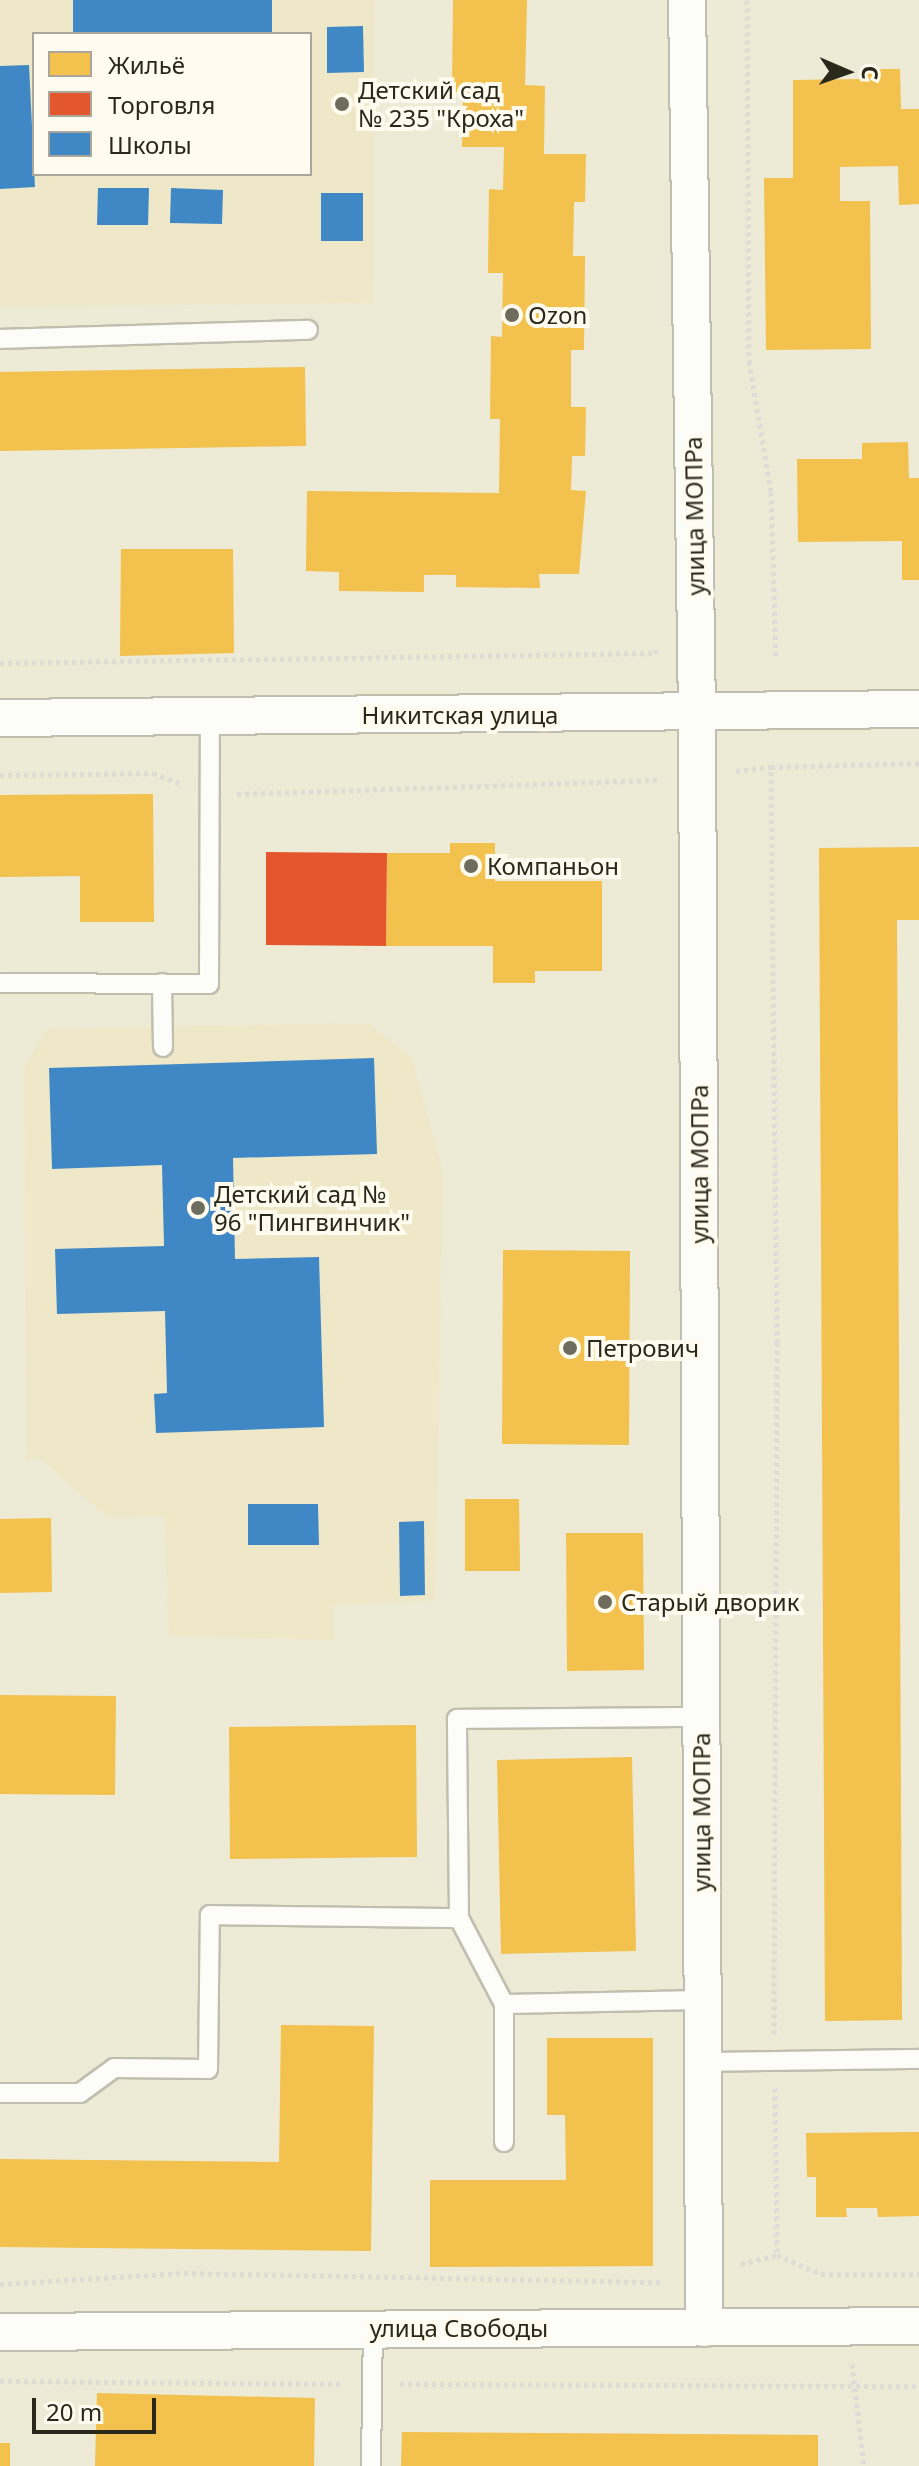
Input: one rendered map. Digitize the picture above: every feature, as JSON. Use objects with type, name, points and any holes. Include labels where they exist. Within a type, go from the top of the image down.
[{"type":"street","name":"улица МОПРа","points":[[687,0],[697,713],[704,2328]]},
{"type":"street","name":"Никитская улица","points":[[0,718],[919,709]]},
{"type":"street","name":"улица Свободы","points":[[0,2332],[919,2326]]},
{"type":"lane","points":[[0,339],[308,330]]},
{"type":"lane","points":[[0,983],[209,984],[210,717]]},
{"type":"lane","points":[[162,983],[163,1047]]},
{"type":"lane","points":[[504,2142],[504,2004],[459,1918],[457,1719],[701,1717]]},
{"type":"lane","points":[[0,2093],[80,2093],[114,2068],[208,2069],[210,1915],[459,1918]]},
{"type":"lane","points":[[504,2004],[702,2000]]},
{"type":"lane","points":[[702,2062],[919,2059]]},
{"type":"lane","points":[[371,2466],[373,2328]]},
{"type":"path","points":[[747,0],[749,361],[771,492],[776,659]]},
{"type":"path","points":[[0,663],[656,653],[656,637]]},
{"type":"path","points":[[0,775],[153,773],[210,796],[656,781],[771,767],[919,763]]},
{"type":"path","points":[[771,767],[777,1343],[774,2062],[777,2255],[821,2274],[919,2274]]},
{"type":"path","points":[[656,781],[656,796]]},
{"type":"path","points":[[0,2284],[184,2273],[663,2283],[663,2268]]},
{"type":"path","points":[[0,2381],[919,2386]]},
{"type":"path","points":[[851,2386],[864,2466]]},
{"type":"shaded area","name":"Детский сад № 235 \"Кроха\"","points":[[0,0],[374,0],[373,303],[0,307]]},
{"type":"shaded area","points":[[368,1023],[412,1058],[443,1173],[435,1601],[333,1605],[334,1640],[169,1636],[164,1516],[108,1518],[41,1459],[27,1460],[24,1069],[46,1029]]},
{"type":"building: Жильё","points":[[453,0],[527,0],[525,85],[545,86],[544,154],[586,154],[585,202],[574,202],[573,256],[585,256],[584,350],[571,350],[571,407],[586,407],[585,456],[572,456],[571,490],[586,491],[579,574],[539,574],[540,588],[456,587],[456,575],[424,575],[424,592],[339,591],[339,572],[306,571],[307,491],[499,493],[500,419],[490,419],[491,336],[502,337],[503,273],[488,273],[489,189],[503,190],[504,147],[462,147],[463,92],[452,92]]},
{"type":"building: Жильё","points":[[861,69],[900,69],[901,109],[919,109],[919,204],[899,205],[898,166],[840,167],[840,201],[870,201],[871,349],[766,350],[764,178],[793,178],[793,80],[861,79]]},
{"type":"building: Жильё","points":[[305,367],[306,446],[0,451],[0,372]]},
{"type":"building: Жильё","points":[[908,442],[909,478],[919,478],[919,580],[902,580],[902,541],[798,542],[797,459],[862,459],[862,443]]},
{"type":"building: Жильё","points":[[121,549],[233,549],[234,653],[120,656]]},
{"type":"building: Жильё","points":[[153,794],[154,922],[80,922],[80,876],[0,877],[0,795]]},
{"type":"building: Жильё","points":[[450,843],[495,843],[495,881],[602,881],[602,971],[535,971],[535,983],[493,983],[493,946],[386,946],[387,853],[450,853]]},
{"type":"building: Жильё","points":[[919,847],[919,920],[897,920],[902,2020],[825,2021],[819,848]]},
{"type":"building: Жильё","points":[[503,1250],[630,1251],[629,1445],[502,1444]]},
{"type":"building: Жильё","points":[[465,1499],[519,1499],[520,1571],[465,1571]]},
{"type":"building: Жильё","points":[[51,1518],[52,1592],[0,1593],[0,1519]]},
{"type":"building: Жильё","points":[[566,1533],[643,1533],[644,1670],[567,1671]]},
{"type":"building: Жильё","points":[[0,1695],[116,1696],[115,1795],[0,1794]]},
{"type":"building: Жильё","points":[[416,1725],[417,1857],[230,1859],[229,1727]]},
{"type":"building: Жильё","points":[[632,1757],[636,1951],[501,1954],[497,1760]]},
{"type":"building: Жильё","points":[[281,2025],[374,2026],[371,2251],[0,2247],[0,2159],[279,2162]]},
{"type":"building: Жильё","points":[[547,2038],[653,2038],[653,2266],[430,2267],[430,2180],[566,2180],[565,2115],[547,2115]]},
{"type":"building: Жильё","points":[[919,2132],[919,2216],[878,2217],[877,2208],[846,2208],[847,2217],[816,2217],[816,2177],[807,2177],[806,2133]]},
{"type":"building: Жильё","points":[[97,2393],[315,2398],[314,2466],[95,2466]]},
{"type":"building: Жильё","points":[[402,2432],[818,2435],[818,2466],[401,2466]]},
{"type":"building: Жильё","points":[[0,2443],[10,2443],[10,2466],[0,2466]]},
{"type":"building: Торговля","points":[[266,852],[387,853],[386,946],[266,945]]},
{"type":"building: Школы","points":[[73,0],[272,0],[272,32],[73,32]]},
{"type":"building: Школы","points":[[363,26],[364,72],[327,73],[327,27]]},
{"type":"building: Школы","points":[[29,65],[32,176],[35,187],[0,189],[0,66]]},
{"type":"building: Школы","points":[[98,188],[149,188],[148,225],[97,225]]},
{"type":"building: Школы","points":[[171,188],[223,190],[222,224],[170,223]]},
{"type":"building: Школы","points":[[321,193],[363,193],[363,241],[321,241]]},
{"type":"building: Школы","name":"Детский сад № 96 \"Пингвинчик\"","points":[[374,1058],[377,1154],[233,1158],[235,1259],[319,1257],[324,1427],[156,1433],[154,1394],[167,1393],[165,1311],[57,1314],[55,1249],[164,1246],[162,1165],[52,1169],[49,1068]]},
{"type":"building: Школы","points":[[248,1504],[318,1504],[319,1545],[248,1545]]},
{"type":"building: Школы","points":[[424,1521],[425,1595],[400,1596],[399,1522]]},
{"type":"place","name":"Детский сад № 235 \"Кроха\"","points":[[342,104]]},
{"type":"place","name":"Ozon","points":[[512,315]]},
{"type":"place","name":"Компаньон","points":[[471,866]]},
{"type":"place","name":"Детский сад № 96 \"Пингвинчик\"","points":[[198,1208]]},
{"type":"place","name":"Петрович","points":[[570,1348]]},
{"type":"place","name":"Старый дворик","points":[[605,1602]]}]
